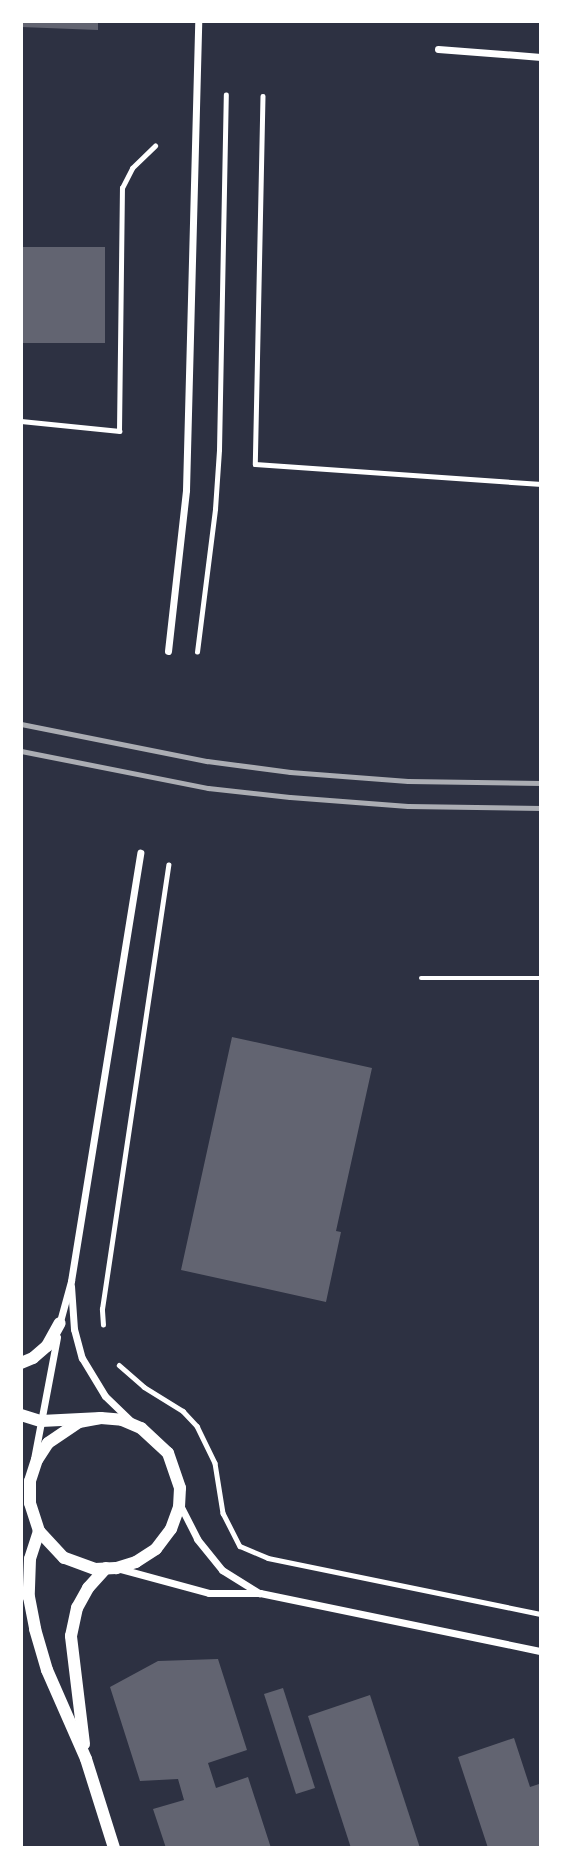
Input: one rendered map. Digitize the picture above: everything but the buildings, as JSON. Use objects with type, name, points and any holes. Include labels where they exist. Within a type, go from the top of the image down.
[{"type":"street","points":[[168,651],[186,490],[198,21]]},
{"type":"street","points":[[438,49],[541,57]]},
{"type":"street","points":[[114,1848],[86,1759],[47,1670],[35,1629],[29,1597],[30,1559],[37,1528],[30,1503],[30,1481],[60,1323],[71,1281],[140,853]]},
{"type":"street","points":[[71,1281],[74,1329],[82,1358],[105,1396],[136,1426]]},
{"type":"street","points":[[21,1363],[33,1358],[47,1346],[60,1323]]},
{"type":"street","points":[[21,1415],[41,1421],[101,1418],[122,1420],[156,1439],[168,1453],[176,1470],[179,1501],[197,1539],[222,1570],[260,1593]]},
{"type":"street","points":[[30,1481],[37,1460],[48,1443],[79,1422],[101,1418]]},
{"type":"street","points":[[86,1759],[71,1636],[77,1608],[88,1588],[111,1568],[136,1562],[156,1549],[171,1529],[179,1501]]},
{"type":"street","points":[[21,1509],[64,1558],[79,1565],[111,1568],[209,1593],[260,1593],[541,1651]]},
{"type":"path","points":[[262,96],[255,464],[541,484]]},
{"type":"path","points":[[21,421],[119,431],[122,188],[132,168],[155,146]]},
{"type":"path","points":[[105,1332],[102,1309],[168,865]]},
{"type":"path","points":[[421,978],[541,978]]},
{"type":"path","points":[[114,1358],[128,1375],[183,1411],[197,1426],[215,1464],[223,1513],[240,1546],[268,1558],[541,1614]]},
{"type":"railway","points":[[21,724],[207,761],[290,772],[408,781],[541,783]]},
{"type":"railway","points":[[21,751],[208,788],[290,797],[408,806],[541,808]]}]
